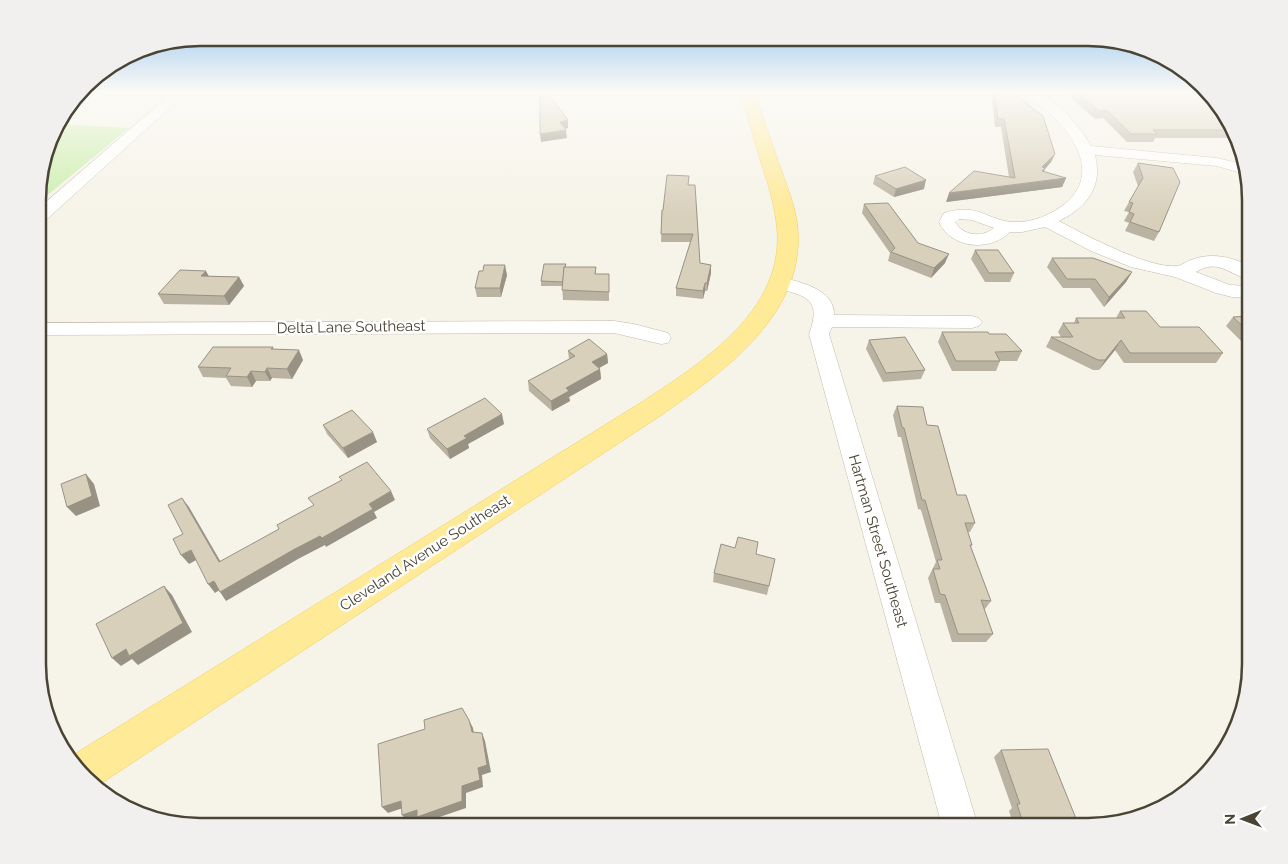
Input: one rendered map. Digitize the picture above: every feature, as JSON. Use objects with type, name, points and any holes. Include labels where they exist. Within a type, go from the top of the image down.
[{"type":"main road","name":"Cleveland Avenue Southeast","points":[[88,769],[651,409],[701,376],[737,344],[772,300],[780,283],[787,259],[788,233],[780,196],[760,132]]},
{"type":"street","points":[[46,211],[135,132]]},
{"type":"street","points":[[1005,227],[1033,225],[1046,221],[1073,205],[1087,187],[1092,173],[1086,150],[1075,132]]},
{"type":"street","points":[[1086,150],[1234,160]]},
{"type":"street","points":[[1046,221],[1119,256],[1152,267],[1181,273],[1222,289],[1241,292]]},
{"type":"street","points":[[1181,273],[1198,263],[1215,261],[1241,269]]},
{"type":"street","name":"Hartman Street Southeast","points":[[780,283],[810,292],[821,299],[826,310],[825,321],[819,334],[957,817]]},
{"type":"street","points":[[825,321],[972,322]]},
{"type":"street","name":"Delta Lane Southeast","points":[[46,329],[614,327],[634,330],[661,338]]},
{"type":"green space","points":[[63,132],[124,132],[46,196],[54,151]]},
{"type":"building","points":[[1006,132],[1048,132],[1055,154],[1042,167],[1045,168],[1042,171],[1066,178],[949,193],[974,171],[1015,178]]},
{"type":"building","points":[[1129,132],[1155,132],[1157,134],[1131,134]]},
{"type":"building","points":[[1138,163],[1173,168],[1180,182],[1159,232],[1130,222],[1134,214],[1129,212],[1133,203],[1129,202],[1143,178]]},
{"type":"building","points":[[905,167],[926,180],[896,189],[875,176]]},
{"type":"building","points":[[667,175],[689,176],[688,185],[695,185],[700,263],[711,265],[703,291],[676,288],[693,234],[661,234]]},
{"type":"building","points":[[888,203],[918,243],[949,254],[934,268],[891,252],[895,248],[864,204]]},
{"type":"building","points":[[975,250],[998,250],[1014,273],[989,273]]},
{"type":"building","points":[[1052,258],[1093,258],[1132,272],[1109,297],[1095,279],[1067,279]]},
{"type":"building","points":[[544,264],[566,264],[563,282],[541,281]]},
{"type":"building","points":[[484,265],[505,265],[500,288],[475,288],[479,271],[483,271]]},
{"type":"building","points":[[564,267],[596,267],[595,274],[609,274],[609,292],[562,290]]},
{"type":"building","points":[[180,270],[206,271],[201,276],[239,277],[224,296],[158,294]]},
{"type":"building","points":[[1120,311],[1146,311],[1160,327],[1199,327],[1223,353],[1130,353],[1121,340],[1105,360],[1098,360],[1051,337],[1073,337],[1063,323],[1079,323],[1076,318],[1125,318]]},
{"type":"building","points":[[1233,317],[1241,317],[1241,325]]},
{"type":"building","points":[[942,332],[1006,334],[1022,351],[995,352],[1000,361],[956,361]]},
{"type":"building","points":[[905,337],[925,370],[886,373],[869,340]]},
{"type":"building","points":[[589,339],[607,354],[592,362],[600,369],[566,388],[569,391],[551,401],[528,381],[575,356],[568,351]]},
{"type":"building","points":[[213,347],[273,347],[271,349],[299,350],[287,369],[267,368],[265,372],[251,371],[247,377],[226,376],[231,368],[198,367]]},
{"type":"building","points":[[485,398],[502,414],[464,436],[467,438],[447,449],[427,429]]},
{"type":"building","points":[[897,406],[923,407],[927,425],[938,426],[957,495],[966,495],[975,523],[965,523],[972,545],[970,545],[991,601],[981,600],[993,634],[958,634],[945,595],[940,594],[933,569],[940,569],[937,560],[942,560],[925,500],[922,500]]},
{"type":"building","points":[[352,410],[373,432],[343,448],[323,425]]},
{"type":"building","points":[[367,462],[391,491],[369,504],[373,509],[322,538],[320,536],[293,550],[220,592],[214,581],[208,584],[191,550],[181,555],[173,539],[183,534],[168,505],[182,498],[219,562],[279,529],[277,525],[314,505],[308,498],[342,480],[339,477]]},
{"type":"building","points":[[86,474],[92,496],[67,507],[61,484]]},
{"type":"building","points":[[738,537],[758,542],[756,554],[775,559],[769,586],[714,573],[721,544],[735,548]]},
{"type":"building","points":[[164,586],[183,623],[129,656],[126,649],[112,658],[96,624]]},
{"type":"building","points":[[462,708],[469,720],[472,732],[482,733],[487,765],[478,768],[480,780],[462,786],[462,801],[417,817],[417,810],[402,815],[401,801],[382,807],[378,744],[425,729],[424,720]]},
{"type":"building","points":[[1048,749],[1075,817],[1021,817],[1017,804],[1020,804],[1001,750]]}]
